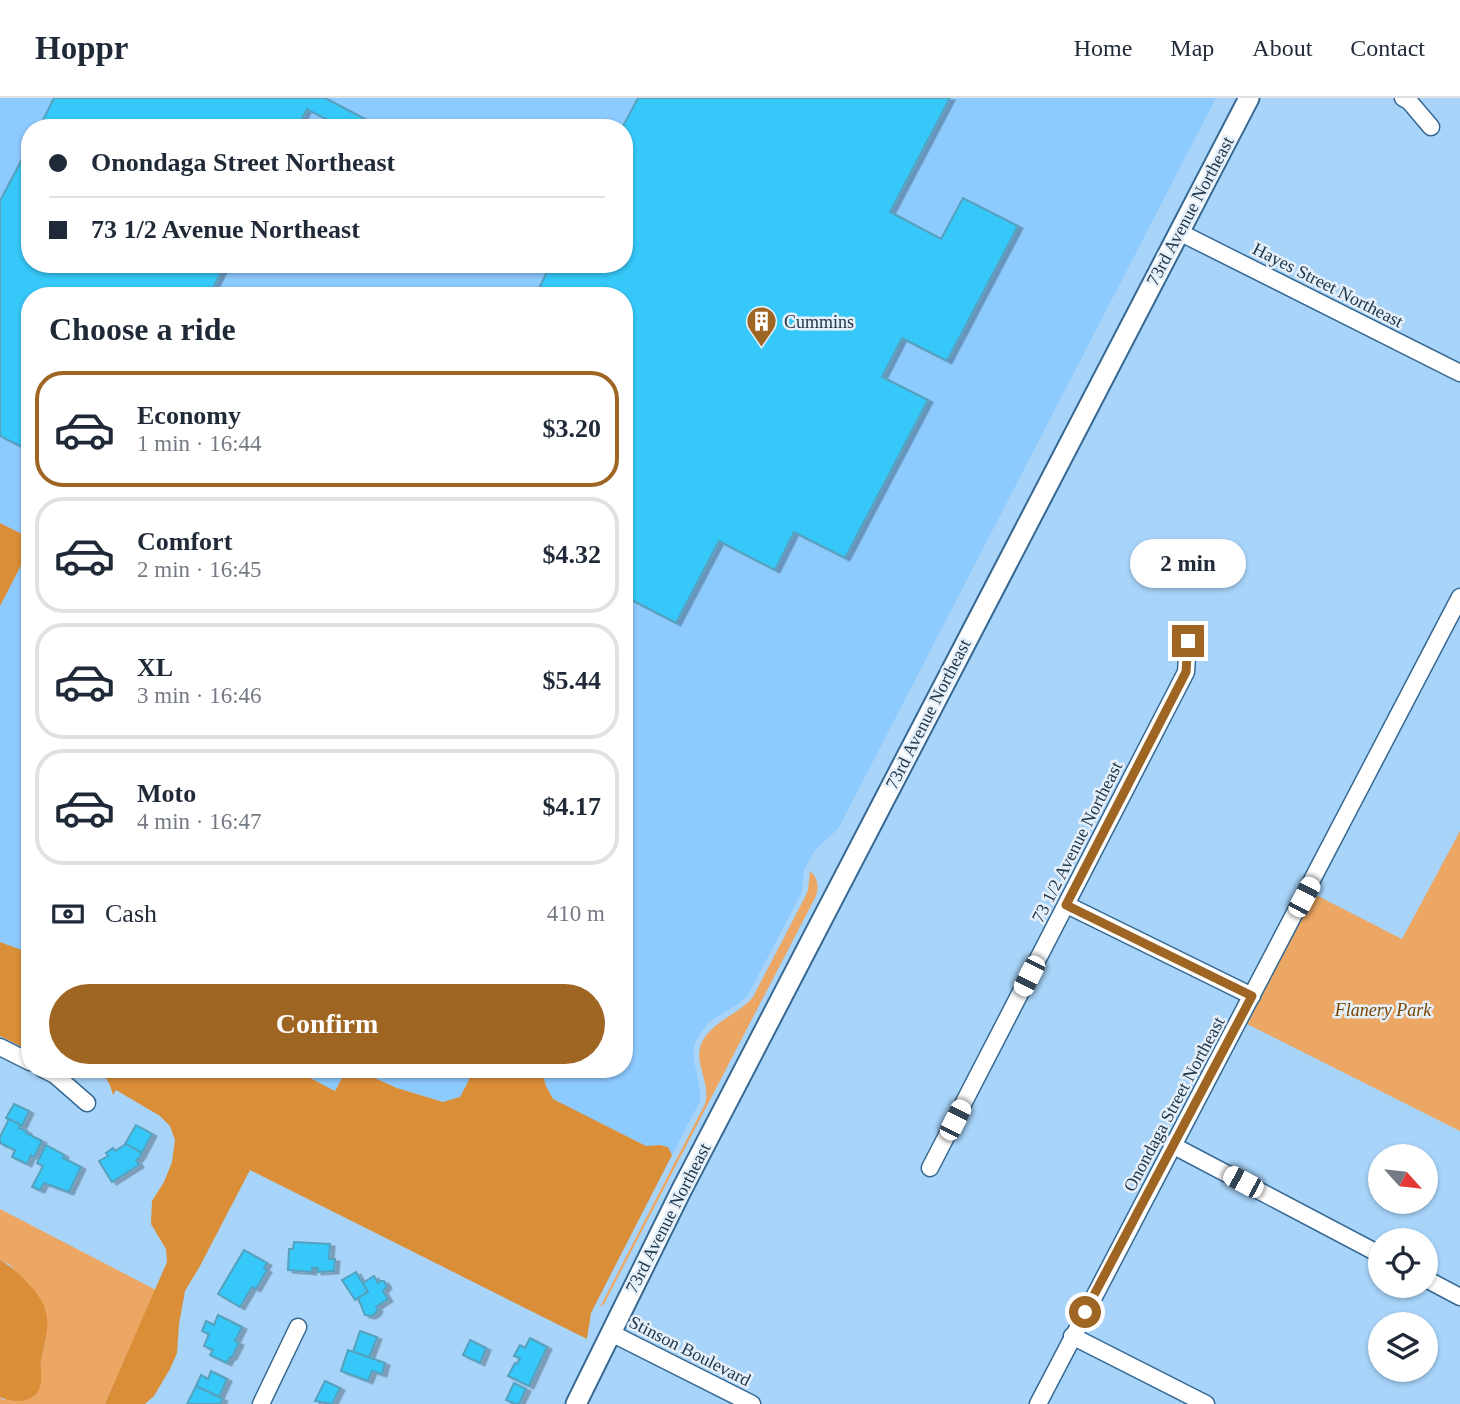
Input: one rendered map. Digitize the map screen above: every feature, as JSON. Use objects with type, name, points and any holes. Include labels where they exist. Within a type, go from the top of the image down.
[{"type":"street","name":"73rd Avenue Northeast","points":[[576,1404],[681,1191],[1249,98]]},
{"type":"street","points":[[1404,98],[1431,127]]},
{"type":"street","name":"Hayes Street Northeast","points":[[1179,232],[1460,373]]},
{"type":"street","name":"Onondaga Street Northeast","points":[[1038,1404],[1460,599]]},
{"type":"street","name":"73 1/2 Avenue Northeast","points":[[930,1168],[1186,672],[1188,641]]},
{"type":"street","points":[[1066,905],[1252,996]]},
{"type":"street","points":[[0,1047],[21,1058]]},
{"type":"street","points":[[59,1078],[87,1102]]},
{"type":"street","points":[[1174,1146],[1368,1248]]},
{"type":"street","points":[[1438,1285],[1460,1297]]},
{"type":"street","points":[[261,1404],[298,1327]]},
{"type":"street","name":"Stinson Boulevard","points":[[611,1332],[752,1404]]},
{"type":"street","points":[[1072,1336],[1206,1404]]},
{"type":"shaded area","points":[[0,98],[1216,98],[838,829],[815,850],[804,870],[802,892],[748,995],[709,1022],[699,1035],[693,1055],[700,1101],[672,1155],[667,1147],[646,1146],[553,1099],[544,1078],[633,1078],[633,287],[21,287],[21,534],[0,523]]},
{"type":"shaded area","points":[[0,523],[21,534],[21,566],[0,606]]},
{"type":"shaded area","points":[[21,566],[21,950],[0,942],[0,606]]},
{"type":"shaded area","points":[[0,942],[21,950],[21,1046],[0,1036]]},
{"type":"shaded area","points":[[106,1078],[310,1078],[335,1091],[342,1078],[374,1078],[443,1102],[460,1097],[469,1078],[544,1078],[553,1099],[646,1146],[668,1147],[672,1155],[591,1313],[587,1339],[250,1170],[185,1291],[177,1353],[154,1396],[145,1404],[105,1404],[167,1262],[166,1249],[151,1224],[152,1201],[172,1162],[175,1140],[170,1126],[160,1116],[116,1090],[113,1095]]},
{"type":"shaded area","points":[[310,1078],[342,1078],[335,1091]]},
{"type":"shaded area","points":[[374,1078],[469,1078],[460,1097],[444,1102]]},
{"type":"shaded area","points":[[0,1260],[28,1283],[44,1305],[47,1318],[39,1389],[31,1398],[19,1401],[0,1397]]},
{"type":"green space","name":"Flanery Park","points":[[1460,831],[1460,1131],[1247,1024],[1314,894],[1402,939]]},
{"type":"green space","points":[[810,871],[817,882],[816,896],[604,1304],[600,1307],[705,1104],[706,1088],[699,1056],[703,1040],[714,1027],[753,997],[805,897]]},
{"type":"green space","points":[[0,1209],[156,1290],[105,1404],[0,1404],[0,1397],[3,1400],[41,1384],[40,1364],[46,1337],[46,1311],[10,1265],[0,1260]]},
{"type":"building","points":[[54,98],[325,98],[365,119],[326,119],[307,109],[302,119],[44,119]]},
{"type":"building","name":"Cummins","points":[[638,98],[950,98],[890,212],[941,239],[963,198],[1018,226],[947,361],[902,338],[882,377],[928,400],[845,558],[794,532],[775,570],[719,541],[676,623],[633,601],[633,287],[540,287],[546,273],[633,273],[633,119],[627,119]]},
{"type":"building","points":[[21,161],[21,273],[220,273],[214,287],[21,287],[21,446],[0,436],[0,201]]},
{"type":"building","points":[[14,1104],[29,1111],[22,1126],[6,1118]]},
{"type":"building","points":[[9,1119],[21,1125],[19,1128],[27,1131],[26,1133],[42,1141],[27,1164],[12,1157],[15,1150],[0,1143],[0,1137]]},
{"type":"building","points":[[136,1125],[152,1134],[142,1153],[125,1144]]},
{"type":"building","points":[[126,1144],[142,1153],[136,1160],[139,1165],[112,1182],[99,1161],[108,1156],[106,1153],[113,1148],[115,1151]]},
{"type":"building","points":[[46,1145],[81,1167],[69,1192],[44,1183],[40,1190],[32,1187],[43,1166],[37,1163]]},
{"type":"building","points":[[294,1242],[330,1244],[329,1259],[335,1259],[334,1271],[317,1272],[318,1268],[312,1268],[312,1272],[288,1270],[289,1249],[293,1249]]},
{"type":"building","points":[[244,1250],[267,1263],[264,1268],[267,1270],[256,1289],[252,1287],[240,1307],[218,1294]]},
{"type":"building","points":[[356,1272],[368,1292],[355,1300],[342,1280]]},
{"type":"building","points":[[374,1276],[378,1283],[384,1281],[387,1286],[383,1291],[388,1299],[376,1307],[376,1313],[371,1316],[365,1315],[358,1298],[368,1292],[363,1283]]},
{"type":"building","points":[[218,1315],[242,1327],[235,1341],[239,1343],[227,1363],[210,1355],[213,1350],[204,1346],[209,1334],[202,1331],[206,1321],[214,1325]]},
{"type":"building","points":[[360,1331],[377,1337],[369,1358],[353,1352]]},
{"type":"building","points":[[530,1338],[547,1347],[529,1386],[508,1376],[520,1358],[514,1356],[520,1345],[525,1348]]},
{"type":"building","points":[[470,1340],[486,1348],[480,1363],[463,1355]]},
{"type":"building","points":[[348,1350],[385,1363],[382,1374],[372,1371],[368,1381],[341,1371]]},
{"type":"building","points":[[211,1371],[227,1379],[219,1397],[196,1386],[201,1375],[208,1379]]},
{"type":"building","points":[[325,1381],[340,1388],[332,1404],[315,1401]]},
{"type":"building","points":[[514,1383],[526,1389],[519,1404],[506,1400]]},
{"type":"building","points":[[196,1386],[223,1399],[220,1404],[187,1404]]},
{"type":"place","name":"Cummins","points":[[761,349]]},
{"type":"route","points":[[1085,1312],[1252,996],[1066,905],[1186,672],[1188,641]]}]
